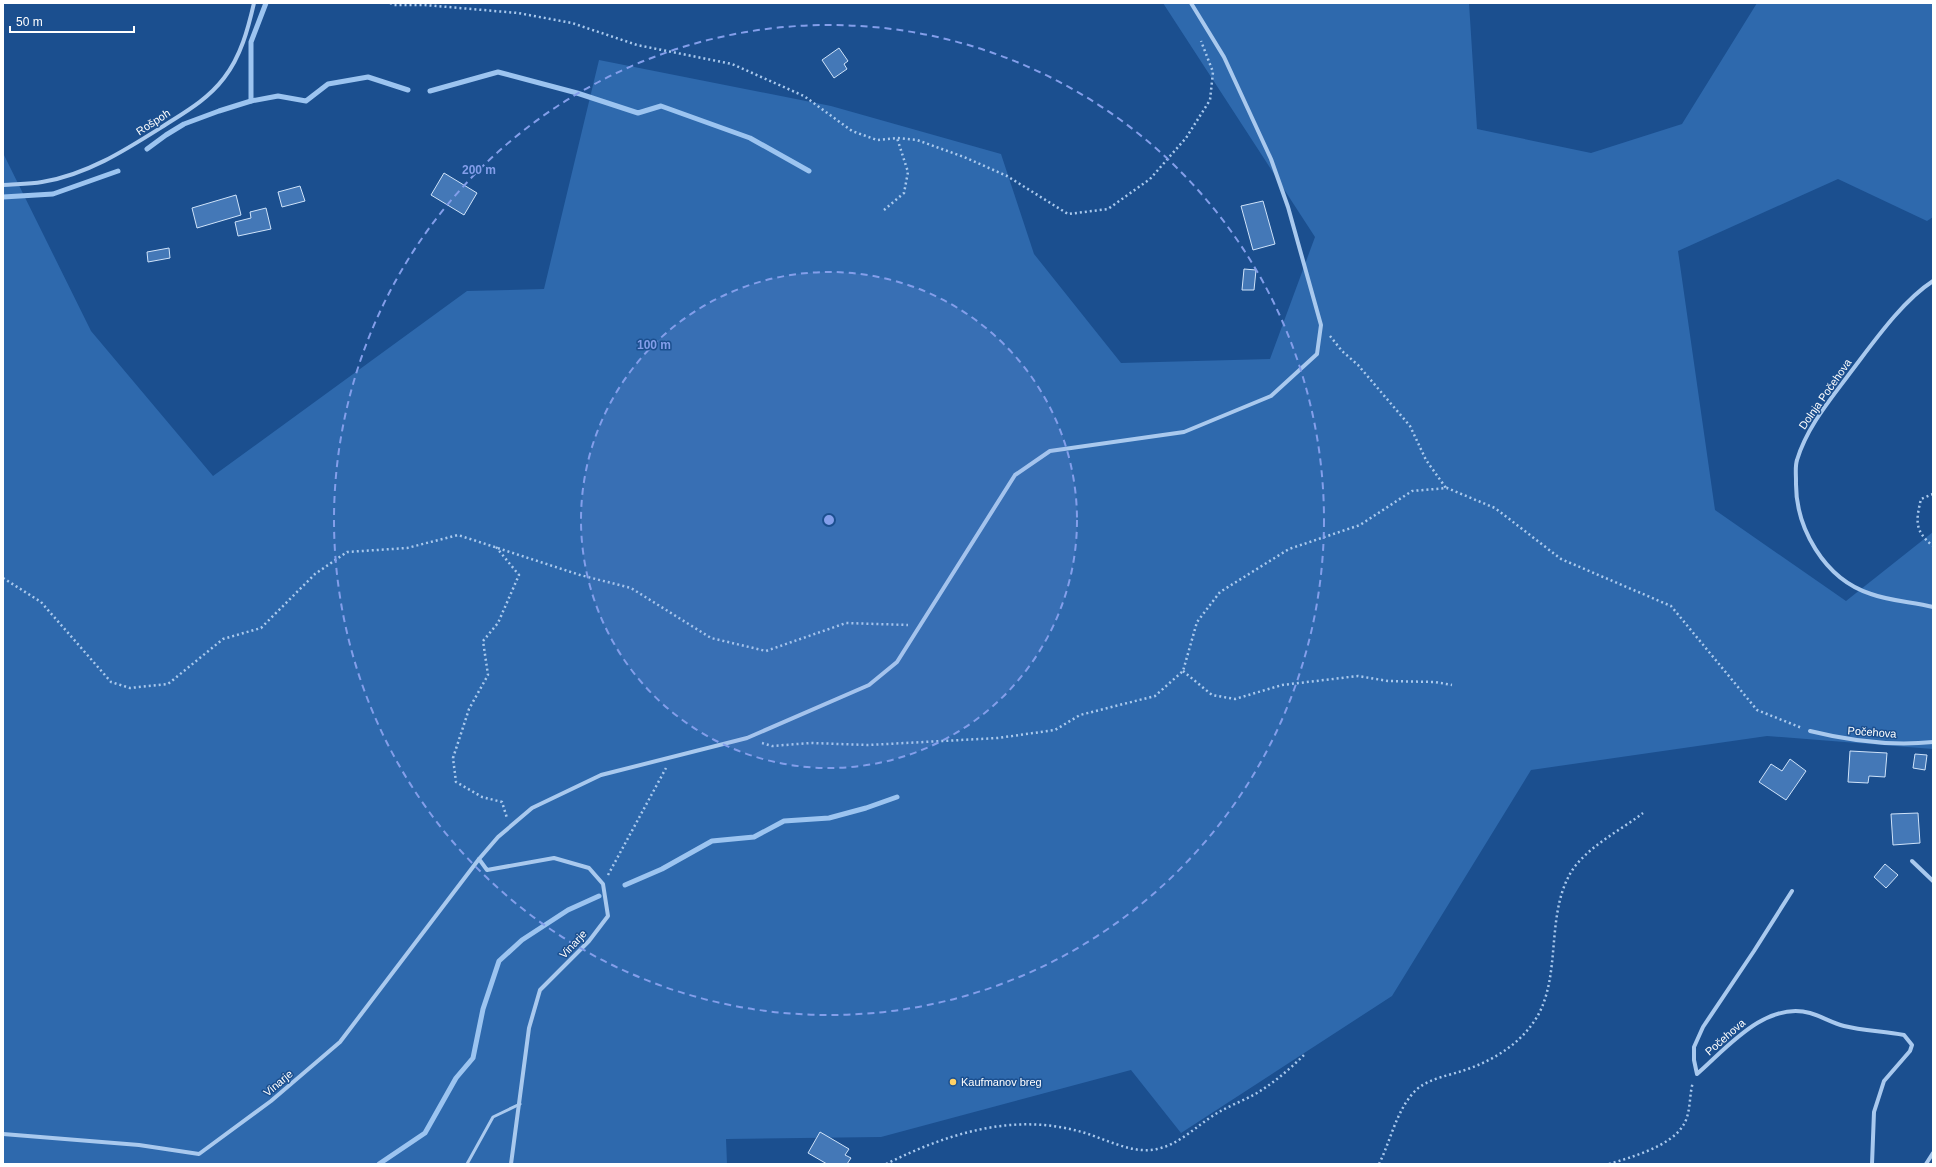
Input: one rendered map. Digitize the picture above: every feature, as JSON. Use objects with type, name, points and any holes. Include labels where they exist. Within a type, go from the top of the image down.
[{"type":"street","name":"Rošpoh","points":[[3,185],[42,182],[70,175],[93,166],[122,152],[205,99],[224,78],[239,54],[254,3]]},
{"type":"street","points":[[1191,3],[1224,57],[1271,159],[1288,207],[1321,325]]},
{"type":"street","name":"Dolnja Počehova","points":[[1933,281],[1922,288],[1878,336],[1807,434],[1796,462],[1796,490],[1801,520],[1813,546],[1830,568],[1852,586],[1871,594],[1933,607]]},
{"type":"street","name":"Vinarje","points":[[3,1134],[139,1145],[199,1154],[271,1101],[340,1042],[479,859],[498,837],[532,808],[601,775],[747,738],[869,685],[897,662],[1015,475],[1050,451],[1184,432],[1270,396],[1317,354],[1321,325]]},
{"type":"street","name":"Počehova","points":[[1810,731],[1840,739],[1911,744],[1933,742]]},
{"type":"street","points":[[479,859],[487,870],[554,858],[589,868],[604,884]]},
{"type":"street","points":[[1912,861],[1933,881]]},
{"type":"street","name":"Vinarje","points":[[511,1164],[529,1028],[540,990],[589,941],[608,916],[604,884]]},
{"type":"street","name":"Počehova","points":[[1697,1074],[1694,1060],[1694,1047],[1703,1027],[1792,891]]},
{"type":"street","name":"Počehova","points":[[1697,1074],[1746,1029],[1758,1021],[1790,1011],[1809,1013],[1844,1026],[1904,1035],[1912,1045],[1910,1051],[1884,1081],[1874,1112],[1872,1164]]},
{"type":"street","points":[[1926,1164],[1933,1153]]},
{"type":"lane","points":[[467,1164],[493,1117],[520,1104]]},
{"type":"path","points":[[390,3],[394,5],[426,5],[518,13],[572,23],[636,45],[732,64],[804,96],[852,131],[877,140],[897,138],[917,140],[964,157],[1006,176],[1068,214],[1108,209],[1150,179],[1186,138],[1210,100],[1212,72],[1200,38]]},
{"type":"path","points":[[884,210],[904,193],[906,186],[908,172],[897,138]]},
{"type":"path","points":[[1321,325],[1342,351],[1358,366],[1410,426],[1426,460],[1446,488]]},
{"type":"path","points":[[747,738],[772,746],[811,743],[868,745],[998,738],[1054,730],[1080,715],[1155,696],[1183,671],[1197,622],[1220,592],[1289,549],[1360,525],[1412,491],[1446,488],[1495,508],[1560,559],[1672,606],[1757,710],[1810,731]]},
{"type":"path","points":[[1933,494],[1921,499],[1916,521],[1924,539],[1933,546]]},
{"type":"path","points":[[3,578],[41,602],[111,682],[130,688],[168,684],[223,640],[261,628],[315,574],[347,552],[407,548],[458,535],[580,575],[631,588],[711,638],[766,651],[846,623],[921,625]]},
{"type":"path","points":[[496,547],[519,575],[498,622],[484,640],[488,675],[469,710],[453,758],[456,782],[482,797],[502,802],[507,818],[498,837]]},
{"type":"path","points":[[1183,671],[1212,695],[1235,699],[1282,685],[1358,676],[1388,681],[1435,682],[1452,685]]},
{"type":"path","points":[[604,884],[672,757]]},
{"type":"path","points":[[1380,1164],[1401,1110],[1416,1090],[1430,1082],[1483,1064],[1500,1054],[1525,1034],[1534,1022],[1542,1010],[1547,993],[1557,919],[1565,882],[1582,858],[1643,813]]},
{"type":"path","points":[[886,1164],[950,1136],[975,1130],[1021,1123],[1062,1126],[1126,1147],[1140,1150],[1156,1150],[1183,1138],[1219,1113],[1256,1093],[1273,1082],[1306,1053]]},
{"type":"path","points":[[1609,1164],[1665,1142],[1678,1132],[1684,1123],[1688,1112],[1691,1089],[1697,1074]]},
{"type":"shaded area","points":[[1163,3],[1469,3],[1477,129],[1591,153],[1682,124],[1757,3],[1933,3],[1933,217],[1927,221],[1838,179],[1678,251],[1715,510],[1846,601],[1933,532],[1933,749],[1767,736],[1531,770],[1392,996],[1181,1133],[1131,1070],[881,1137],[726,1139],[727,1164],[3,1164],[3,153],[91,331],[213,476],[467,291],[544,289],[599,60],[831,106],[1001,154],[1034,254],[1121,363],[1270,359],[1315,237]]},
{"type":"building","points":[[839,48],[848,61],[844,64],[847,69],[834,78],[822,60]]},
{"type":"building","points":[[444,173],[477,193],[464,215],[431,195]]},
{"type":"building","points":[[300,186],[305,201],[282,207],[278,192]]},
{"type":"building","points":[[236,195],[241,215],[197,228],[192,208]]},
{"type":"building","points":[[1263,201],[1275,244],[1253,250],[1241,206]]},
{"type":"building","points":[[266,208],[271,229],[238,236],[235,222],[251,218],[250,212]]},
{"type":"building","points":[[169,248],[170,258],[148,262],[147,252]]},
{"type":"building","points":[[1244,269],[1256,270],[1254,290],[1242,290]]},
{"type":"building","points":[[1850,751],[1887,753],[1885,777],[1869,776],[1868,783],[1848,782]]},
{"type":"building","points":[[1915,754],[1927,755],[1925,770],[1913,768]]},
{"type":"building","points":[[1790,759],[1806,771],[1786,800],[1759,782],[1771,764],[1782,771]]},
{"type":"building","points":[[1918,813],[1920,843],[1893,845],[1891,814]]},
{"type":"building","points":[[1885,864],[1898,875],[1886,888],[1874,877]]},
{"type":"building","points":[[820,1132],[849,1149],[845,1155],[851,1158],[847,1164],[827,1164],[808,1153]]},
{"type":"waterway","points":[[251,101],[251,42],[266,3]]},
{"type":"waterway","points":[[430,91],[498,72],[577,93],[638,113],[661,106],[750,138],[809,171]]},
{"type":"waterway","points":[[147,149],[184,124],[251,101],[278,96],[306,101],[328,84],[368,77],[408,90]]},
{"type":"waterway","points":[[3,197],[53,194],[118,171]]},
{"type":"waterway","points":[[625,885],[662,869],[712,841],[754,837],[784,821],[829,818],[866,808],[897,797]]},
{"type":"waterway","points":[[379,1164],[425,1133],[456,1078],[473,1058],[483,1009],[499,961],[522,940],[568,910],[599,896]]},
{"type":"place","name":"Kaufmanov breg","points":[[953,1082]]}]
